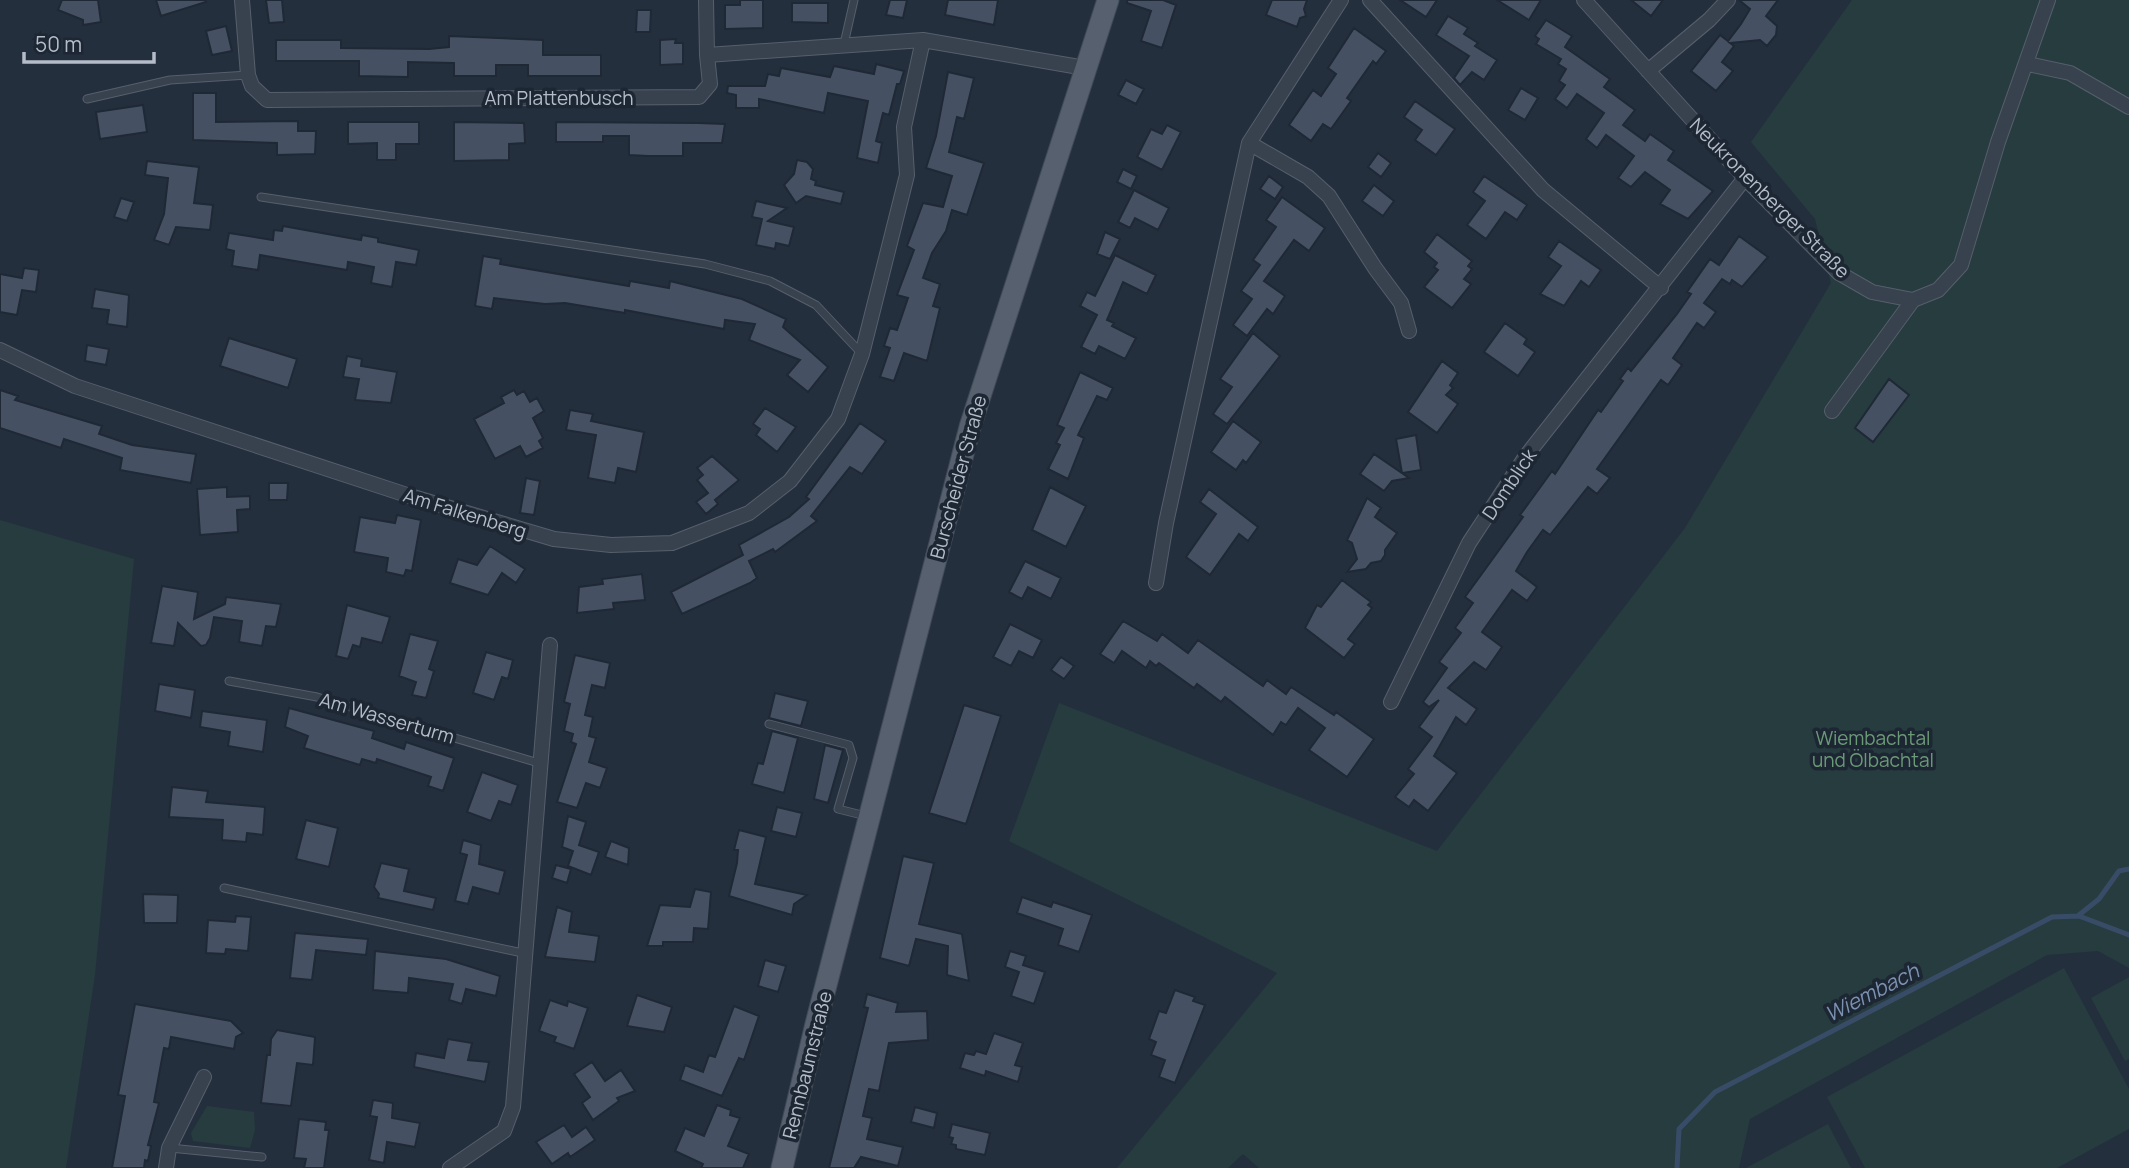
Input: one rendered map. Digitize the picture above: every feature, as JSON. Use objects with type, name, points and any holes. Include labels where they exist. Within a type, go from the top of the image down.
[{"type":"main road","name":"Burscheider Straße","points":[[832,961],[970,427],[1108,0]]},
{"type":"main road","name":"Rennbaumstraße","points":[[782,1168],[832,961]]},
{"type":"street","points":[[242,0],[248,75]]},
{"type":"street","points":[[706,0],[707,55],[923,40],[1085,68]]},
{"type":"street","points":[[1156,583],[1183,442],[1249,143],[1341,0]]},
{"type":"street","points":[[1370,0],[1543,190],[1661,288]]},
{"type":"street","name":"Neukronenberger Straße","points":[[1584,0],[1745,178],[1847,279],[1872,292],[1913,300]]},
{"type":"street","points":[[1648,71],[1709,20],[1728,0]]},
{"type":"street","points":[[1832,411],[1913,300],[1938,290],[1961,265],[1998,142],[2028,64],[2048,0]]},
{"type":"street","name":"Am Falkenberg","points":[[0,350],[75,386],[413,497],[554,539],[611,545],[672,543],[748,513],[790,481],[838,419],[862,354],[907,175],[904,127],[923,40]]},
{"type":"street","name":"Am Plattenbusch","points":[[248,75],[252,86],[267,100],[699,97],[710,84],[707,55]]},
{"type":"street","points":[[2028,64],[2070,73],[2129,107]]},
{"type":"street","points":[[1249,143],[1308,177],[1329,196],[1401,303],[1409,331]]},
{"type":"street","name":"Domblick","points":[[1391,702],[1469,543],[1526,456],[1745,178]]},
{"type":"street","points":[[450,1168],[504,1131],[513,1107],[550,645]]},
{"type":"street","points":[[166,1168],[169,1148],[204,1077]]},
{"type":"lane","points":[[844,44],[854,0]]},
{"type":"lane","points":[[87,99],[170,80],[248,75]]},
{"type":"lane","points":[[261,197],[705,264],[770,281],[816,305],[862,354]]},
{"type":"lane","name":"Am Wasserturm","points":[[229,681],[317,697],[542,764]]},
{"type":"lane","points":[[769,724],[849,745],[853,758],[838,809],[870,817]]},
{"type":"lane","points":[[224,888],[527,954]]},
{"type":"lane","points":[[169,1148],[262,1157]]},
{"type":"green space","name":"Wiembachtal und Ölbachtal","points":[[1852,0],[2129,0],[2129,968],[2098,951],[2047,955],[1750,1119],[1739,1168],[1259,1168],[1243,1154],[1228,1168],[1117,1168],[1277,973],[1009,841],[1059,703],[1437,851],[1685,528],[1831,283],[1815,219],[1751,142]]},
{"type":"green space","points":[[0,520],[134,559],[95,975],[66,1168],[0,1168]]},
{"type":"green space","points":[[2064,968],[2129,1089],[2129,1129],[2057,1168],[1865,1168],[1827,1097]]},
{"type":"green space","points":[[2129,977],[2129,1059],[2125,1061],[2091,998]]},
{"type":"green space","points":[[207,1106],[254,1112],[255,1130],[250,1148],[193,1141],[191,1133]]},
{"type":"green space","points":[[1828,1124],[1851,1168],[1746,1168]]},
{"type":"building","points":[[62,0],[98,0],[101,22],[83,25],[83,20],[58,10]]},
{"type":"building","points":[[156,0],[205,0],[206,2],[161,16]]},
{"type":"building","points":[[266,0],[282,0],[284,22],[269,23]]},
{"type":"building","points":[[740,0],[763,0],[763,28],[725,29],[725,5],[740,5]]},
{"type":"building","points":[[890,0],[907,0],[903,18],[886,15]]},
{"type":"building","points":[[948,0],[998,0],[994,25],[945,15]]},
{"type":"building","points":[[1127,0],[1163,0],[1176,5],[1162,48],[1141,41],[1151,11],[1127,3]]},
{"type":"building","points":[[1272,0],[1307,0],[1304,9],[1306,16],[1300,18],[1297,27],[1266,15]]},
{"type":"building","points":[[1400,0],[1437,0],[1426,17]]},
{"type":"building","points":[[1497,0],[1541,0],[1529,20]]},
{"type":"building","points":[[1631,0],[1663,0],[1651,16]]},
{"type":"building","points":[[1739,0],[1778,0],[1766,16],[1777,26],[1776,35],[1767,46],[1760,40],[1730,43],[1734,46],[1722,62],[1733,71],[1716,91],[1691,71],[1720,35],[1728,41],[1741,24],[1750,9]]},
{"type":"building","points":[[792,3],[828,3],[828,23],[792,22]]},
{"type":"building","points":[[637,10],[651,10],[650,32],[636,32]]},
{"type":"building","points":[[1448,16],[1468,28],[1464,34],[1478,43],[1475,46],[1497,60],[1484,80],[1472,72],[1460,85],[1454,78],[1469,56],[1436,35]]},
{"type":"building","points":[[1546,20],[1572,36],[1565,47],[1610,79],[1604,87],[1635,110],[1623,125],[1645,141],[1650,134],[1674,151],[1668,160],[1713,191],[1688,219],[1660,204],[1670,190],[1645,172],[1631,187],[1618,178],[1634,156],[1606,135],[1597,148],[1586,139],[1604,113],[1577,94],[1567,108],[1555,99],[1565,85],[1559,81],[1566,69],[1558,64],[1561,59],[1536,44],[1539,39],[1535,36]]},
{"type":"building","points":[[226,26],[232,51],[212,55],[206,31]]},
{"type":"building","points":[[1354,28],[1386,51],[1376,64],[1373,61],[1347,98],[1351,101],[1331,129],[1323,124],[1311,141],[1289,125],[1313,90],[1321,96],[1336,74],[1328,68]]},
{"type":"building","points":[[449,36],[543,40],[543,55],[601,55],[601,76],[528,76],[528,65],[496,65],[496,76],[454,76],[454,63],[408,62],[408,77],[359,76],[359,61],[276,61],[276,40],[341,40],[341,48],[429,49],[449,47]]},
{"type":"building","points":[[676,39],[675,43],[683,43],[683,64],[660,65],[660,40]]},
{"type":"building","points":[[876,64],[904,71],[900,84],[897,84],[889,115],[883,113],[876,141],[882,143],[878,163],[857,158],[868,101],[828,93],[824,113],[759,99],[759,108],[736,108],[736,95],[727,93],[728,86],[765,86],[768,74],[779,76],[781,68],[830,77],[834,66],[874,74]]},
{"type":"building","points":[[948,72],[974,78],[964,119],[957,117],[949,152],[984,163],[967,215],[952,210],[946,231],[932,253],[923,278],[940,284],[933,306],[940,308],[927,361],[904,353],[894,381],[880,377],[890,348],[884,346],[890,328],[897,330],[908,298],[897,295],[914,250],[907,246],[923,203],[943,207],[952,176],[926,168],[936,136]]},
{"type":"building","points":[[1126,80],[1144,89],[1136,104],[1118,95]]},
{"type":"building","points":[[1521,88],[1538,98],[1525,120],[1508,110]]},
{"type":"building","points":[[193,93],[216,93],[216,122],[298,121],[298,131],[316,131],[315,154],[277,155],[277,143],[193,140]]},
{"type":"building","points":[[1415,101],[1455,129],[1436,155],[1415,140],[1422,130],[1404,117]]},
{"type":"building","points":[[143,105],[147,132],[100,139],[96,112]]},
{"type":"building","points":[[348,122],[419,122],[419,144],[396,144],[396,160],[377,160],[377,143],[348,144]]},
{"type":"building","points":[[454,122],[524,123],[525,143],[509,144],[509,160],[454,161]]},
{"type":"building","points":[[556,122],[725,124],[722,143],[683,143],[683,156],[648,156],[629,155],[629,136],[603,136],[603,142],[556,142]]},
{"type":"building","points":[[1167,125],[1181,132],[1162,170],[1137,157],[1151,129],[1162,134]]},
{"type":"building","points":[[1378,153],[1391,163],[1381,177],[1368,167]]},
{"type":"building","points":[[797,160],[807,162],[813,169],[811,179],[816,181],[815,185],[844,192],[841,204],[806,196],[796,203],[784,185],[794,174]]},
{"type":"building","points":[[147,161],[199,167],[194,203],[213,205],[210,230],[176,227],[169,245],[154,240],[164,214],[168,178],[145,175]]},
{"type":"building","points":[[1123,169],[1137,176],[1131,189],[1117,182]]},
{"type":"building","points":[[1269,176],[1283,187],[1275,199],[1260,189]]},
{"type":"building","points":[[1484,176],[1527,205],[1517,220],[1505,212],[1486,239],[1467,225],[1485,201],[1473,192]]},
{"type":"building","points":[[1374,185],[1394,201],[1383,216],[1362,201]]},
{"type":"building","points":[[1134,190],[1169,208],[1158,230],[1135,218],[1130,228],[1118,222]]},
{"type":"building","points":[[1282,197],[1325,228],[1309,251],[1294,240],[1264,281],[1285,296],[1273,314],[1267,309],[1247,336],[1233,325],[1252,299],[1241,291],[1260,265],[1253,260],[1276,227],[1266,220]]},
{"type":"building","points":[[121,198],[134,202],[127,221],[114,217]]},
{"type":"building","points":[[756,201],[787,208],[768,221],[794,227],[789,246],[776,243],[775,249],[756,245],[762,219],[752,217]]},
{"type":"building","points":[[283,226],[361,240],[362,235],[378,238],[378,242],[419,250],[416,265],[396,262],[392,287],[371,283],[374,267],[348,262],[347,270],[260,255],[258,270],[232,266],[234,251],[226,249],[229,233],[273,240],[274,230],[282,231]]},
{"type":"building","points":[[1105,232],[1120,239],[1110,259],[1097,254]]},
{"type":"building","points":[[1437,234],[1472,261],[1468,266],[1472,269],[1464,279],[1471,284],[1452,308],[1424,287],[1438,270],[1434,267],[1437,263],[1424,252]]},
{"type":"building","points":[[1739,236],[1768,257],[1742,287],[1732,280],[1730,284],[1722,279],[1704,303],[1716,312],[1704,328],[1697,323],[1673,358],[1682,365],[1668,385],[1661,380],[1597,469],[1610,478],[1597,494],[1588,487],[1550,535],[1543,530],[1527,552],[1516,571],[1537,587],[1527,601],[1512,590],[1482,632],[1502,647],[1486,670],[1474,662],[1448,688],[1477,709],[1466,725],[1456,717],[1434,756],[1457,773],[1428,811],[1414,800],[1409,807],[1395,797],[1414,774],[1408,769],[1432,737],[1419,727],[1439,700],[1429,707],[1423,702],[1447,668],[1439,662],[1461,633],[1455,628],[1473,603],[1465,597],[1523,517],[1520,515],[1552,471],[1555,474],[1598,410],[1601,412],[1623,381],[1620,379],[1628,368],[1631,371],[1677,314],[1691,294],[1687,292],[1710,259],[1719,265]]},
{"type":"building","points":[[1559,241],[1601,270],[1589,287],[1581,281],[1564,306],[1540,294],[1561,266],[1548,257]]},
{"type":"building","points":[[1115,255],[1156,275],[1147,294],[1123,282],[1107,320],[1114,323],[1112,326],[1136,338],[1125,359],[1099,346],[1095,354],[1081,347],[1097,315],[1080,306],[1087,292],[1095,296]]},
{"type":"building","points":[[483,256],[501,259],[500,264],[629,286],[630,281],[669,288],[670,281],[742,299],[786,319],[783,327],[828,367],[808,392],[787,375],[800,360],[749,340],[755,324],[725,320],[724,329],[625,310],[625,313],[565,303],[545,304],[494,298],[492,309],[475,306]]},
{"type":"building","points":[[24,268],[39,270],[36,292],[22,290],[17,315],[0,312],[0,274],[22,278]]},
{"type":"building","points":[[95,289],[129,295],[127,327],[107,324],[109,310],[92,308]]},
{"type":"building","points":[[1505,323],[1527,339],[1524,344],[1535,352],[1518,376],[1484,352]]},
{"type":"building","points":[[1253,333],[1280,356],[1227,424],[1213,414],[1232,387],[1220,379]]},
{"type":"building","points":[[229,338],[297,359],[288,388],[220,366]]},
{"type":"building","points":[[87,345],[109,349],[106,365],[85,361]]},
{"type":"building","points":[[347,356],[362,359],[361,366],[397,372],[391,403],[355,400],[359,379],[343,377]]},
{"type":"building","points":[[1442,361],[1458,373],[1450,385],[1453,388],[1446,395],[1458,404],[1437,433],[1408,412]]},
{"type":"building","points":[[1080,372],[1113,388],[1107,400],[1097,396],[1078,435],[1084,438],[1068,479],[1048,469],[1060,445],[1056,443],[1064,428],[1057,425]]},
{"type":"building","points":[[1889,379],[1909,395],[1873,442],[1855,428]]},
{"type":"building","points":[[0,390],[18,396],[15,400],[102,426],[99,434],[132,445],[196,454],[191,483],[120,470],[122,458],[64,439],[61,448],[0,428]]},
{"type":"building","points":[[514,390],[517,395],[524,391],[530,402],[537,398],[544,411],[533,418],[543,438],[539,441],[543,448],[526,457],[520,446],[495,459],[474,419],[504,403],[501,397]]},
{"type":"building","points":[[765,408],[796,427],[777,452],[756,435],[760,429],[753,424]]},
{"type":"building","points":[[570,410],[593,414],[591,421],[644,432],[636,472],[618,468],[615,483],[588,478],[596,435],[566,430]]},
{"type":"building","points":[[1233,421],[1261,442],[1246,463],[1243,460],[1236,470],[1211,452]]},
{"type":"building","points":[[860,423],[886,441],[862,474],[850,467],[811,516],[817,521],[775,552],[773,549],[749,561],[757,578],[682,614],[671,592],[743,555],[739,545],[789,517],[809,499],[806,497]]},
{"type":"building","points":[[1416,435],[1421,470],[1402,473],[1396,439]]},
{"type":"building","points":[[1374,454],[1409,478],[1392,481],[1384,491],[1360,474]]},
{"type":"building","points":[[712,456],[739,480],[715,500],[718,504],[706,514],[696,502],[708,493],[697,480],[703,475],[697,468]]},
{"type":"building","points":[[526,478],[540,481],[534,515],[520,513]]},
{"type":"building","points":[[269,483],[288,483],[287,500],[269,500]]},
{"type":"building","points":[[227,487],[227,497],[250,496],[250,509],[237,510],[238,532],[200,535],[197,489]]},
{"type":"building","points":[[1050,487],[1086,506],[1066,547],[1032,530]]},
{"type":"building","points":[[1209,489],[1258,527],[1248,541],[1239,534],[1210,575],[1186,557],[1216,514],[1200,502]]},
{"type":"building","points":[[1367,498],[1381,508],[1375,517],[1397,533],[1381,561],[1371,563],[1366,569],[1347,572],[1357,559],[1352,543],[1347,540]]},
{"type":"building","points":[[397,515],[421,520],[412,571],[406,570],[404,576],[386,572],[388,558],[354,552],[360,517],[395,523]]},
{"type":"building","points":[[490,546],[525,569],[516,583],[502,573],[488,595],[450,583],[458,559],[477,565]]},
{"type":"building","points":[[1025,561],[1061,578],[1051,599],[1028,587],[1022,599],[1009,592]]},
{"type":"building","points":[[642,574],[645,600],[613,603],[614,609],[577,613],[579,587],[603,584],[602,579]]},
{"type":"building","points":[[1342,580],[1371,602],[1368,605],[1372,608],[1348,639],[1355,644],[1344,658],[1305,628],[1317,605],[1321,607]]},
{"type":"building","points":[[162,586],[198,592],[194,619],[225,604],[226,597],[281,604],[276,627],[266,626],[262,646],[239,642],[242,621],[214,617],[206,645],[201,646],[178,623],[174,646],[151,643]]},
{"type":"building","points":[[347,605],[390,617],[382,643],[362,638],[360,647],[353,645],[348,659],[336,656]]},
{"type":"building","points":[[1123,621],[1157,641],[1162,634],[1188,653],[1198,640],[1263,686],[1267,680],[1286,694],[1291,687],[1334,715],[1336,712],[1374,739],[1347,777],[1309,750],[1325,728],[1298,708],[1286,725],[1281,722],[1273,735],[1225,697],[1221,702],[1197,684],[1194,688],[1159,663],[1156,666],[1150,661],[1146,668],[1122,651],[1114,663],[1100,654]]},
{"type":"building","points":[[1010,624],[1042,640],[1033,658],[1019,651],[1011,666],[993,657]]},
{"type":"building","points":[[410,634],[438,641],[429,669],[434,671],[426,698],[412,695],[416,682],[399,676]]},
{"type":"building","points":[[486,652],[513,660],[508,679],[502,677],[494,700],[473,693]]},
{"type":"building","points":[[575,655],[610,663],[605,688],[592,685],[585,715],[593,717],[589,736],[596,738],[589,762],[607,768],[600,788],[586,783],[577,808],[557,802],[576,744],[571,742],[573,734],[564,731],[570,704],[564,702]]},
{"type":"building","points":[[1061,657],[1074,666],[1064,679],[1051,670]]},
{"type":"building","points":[[159,684],[195,690],[191,718],[155,711]]},
{"type":"building","points":[[775,693],[808,701],[801,726],[769,718]]},
{"type":"building","points":[[964,705],[1001,716],[966,824],[929,813]]},
{"type":"building","points":[[289,708],[374,731],[372,738],[404,749],[406,742],[454,758],[443,791],[428,786],[431,777],[377,759],[376,763],[362,759],[360,765],[304,748],[308,736],[285,727]]},
{"type":"building","points":[[202,711],[267,720],[263,752],[228,746],[230,732],[200,727]]},
{"type":"building","points":[[772,731],[798,738],[784,793],[752,784],[758,763],[763,764]]},
{"type":"building","points":[[825,745],[843,750],[828,803],[814,799]]},
{"type":"building","points":[[482,772],[518,785],[511,805],[499,801],[491,821],[467,812]]},
{"type":"building","points":[[172,787],[208,791],[206,802],[265,807],[263,835],[247,833],[246,842],[222,840],[223,820],[169,817]]},
{"type":"building","points":[[777,807],[802,813],[796,837],[771,831]]},
{"type":"building","points":[[568,816],[586,822],[579,845],[599,852],[591,875],[568,866],[573,851],[562,847]]},
{"type":"building","points":[[306,820],[338,828],[329,867],[296,859]]},
{"type":"building","points":[[739,830],[766,837],[755,884],[807,895],[794,904],[792,915],[729,896],[737,863],[738,850],[734,850]]},
{"type":"building","points":[[463,840],[481,845],[479,864],[505,871],[499,894],[473,887],[468,904],[455,901],[467,855],[460,853]]},
{"type":"building","points":[[611,841],[629,848],[628,865],[605,857]]},
{"type":"building","points":[[903,856],[934,863],[919,924],[962,934],[969,981],[947,975],[948,946],[916,939],[909,966],[880,958]]},
{"type":"building","points":[[381,863],[409,869],[404,891],[436,898],[433,910],[378,898],[379,894],[374,887]]},
{"type":"building","points":[[556,865],[571,869],[567,883],[552,878]]},
{"type":"building","points":[[695,889],[711,892],[708,929],[694,928],[693,942],[663,942],[663,946],[647,946],[660,905],[690,907]]},
{"type":"building","points":[[143,894],[178,895],[177,923],[144,923]]},
{"type":"building","points":[[1022,897],[1051,907],[1053,902],[1092,915],[1079,952],[1058,945],[1063,929],[1017,913]]},
{"type":"building","points":[[557,907],[572,912],[569,932],[599,936],[595,962],[545,957]]},
{"type":"building","points":[[236,916],[251,917],[248,951],[226,949],[225,954],[206,953],[208,920],[235,922]]},
{"type":"building","points":[[295,933],[368,939],[366,955],[316,950],[312,980],[290,978]]},
{"type":"building","points":[[375,951],[446,959],[500,976],[496,996],[466,989],[462,1004],[449,1000],[453,984],[409,978],[408,993],[373,990]]},
{"type":"building","points":[[1010,951],[1026,956],[1023,965],[1045,972],[1034,1004],[1011,996],[1019,972],[1005,967]]},
{"type":"building","points":[[765,960],[786,966],[778,992],[758,986]]},
{"type":"building","points":[[1175,990],[1195,997],[1193,1001],[1205,1005],[1175,1083],[1159,1077],[1165,1060],[1151,1055],[1156,1042],[1149,1039],[1159,1011],[1166,1013]]},
{"type":"building","points":[[867,994],[898,1003],[896,1012],[927,1011],[928,1040],[889,1043],[879,1091],[869,1089],[863,1116],[872,1118],[867,1139],[903,1147],[898,1166],[861,1157],[854,1168],[829,1168],[868,1008],[864,1007]]},
{"type":"building","points":[[637,995],[672,1007],[664,1032],[627,1026]]},
{"type":"building","points":[[550,1000],[567,1006],[568,1001],[588,1008],[574,1049],[554,1042],[556,1037],[539,1031]]},
{"type":"building","points":[[135,1004],[231,1021],[243,1033],[236,1037],[234,1049],[171,1037],[169,1049],[164,1048],[161,1064],[154,1102],[159,1103],[148,1145],[151,1146],[148,1161],[145,1160],[144,1168],[112,1168],[125,1096],[118,1095]]},
{"type":"building","points":[[734,1006],[759,1016],[744,1060],[739,1058],[722,1096],[680,1080],[685,1065],[703,1072],[709,1055],[715,1057]]},
{"type":"building","points":[[277,1030],[315,1037],[313,1065],[297,1063],[291,1106],[261,1103],[267,1055],[270,1055],[271,1039]]},
{"type":"building","points":[[994,1033],[1023,1043],[1015,1065],[1022,1067],[1018,1082],[986,1071],[985,1076],[960,1068],[965,1053],[974,1055],[976,1051],[986,1054]]},
{"type":"building","points":[[448,1039],[472,1043],[468,1060],[489,1062],[485,1082],[414,1067],[416,1053],[444,1058]]},
{"type":"building","points":[[592,1062],[605,1081],[621,1070],[635,1091],[617,1098],[619,1101],[593,1120],[582,1103],[590,1097],[574,1074]]},
{"type":"building","points":[[373,1100],[393,1103],[392,1118],[420,1123],[415,1147],[387,1142],[384,1163],[369,1160],[377,1117],[370,1116]]},
{"type":"building","points":[[717,1105],[731,1110],[730,1115],[740,1118],[728,1146],[749,1154],[743,1168],[701,1168],[703,1164],[675,1151],[685,1128],[704,1136]]},
{"type":"building","points":[[915,1107],[937,1113],[934,1128],[911,1122]]},
{"type":"building","points":[[299,1119],[326,1122],[325,1130],[329,1130],[324,1168],[304,1168],[306,1159],[294,1158]]},
{"type":"building","points":[[952,1124],[990,1133],[985,1155],[956,1149],[956,1145],[951,1144],[953,1138],[949,1137]]},
{"type":"building","points":[[564,1125],[572,1137],[586,1127],[595,1140],[570,1157],[568,1153],[552,1164],[536,1142]]},
{"type":"waterway","points":[[2079,915],[2099,899],[2119,871],[2129,869]]},
{"type":"waterway","name":"Wiembach","points":[[1677,1168],[1679,1129],[1715,1092],[2052,917],[2079,916],[2129,935]]}]
